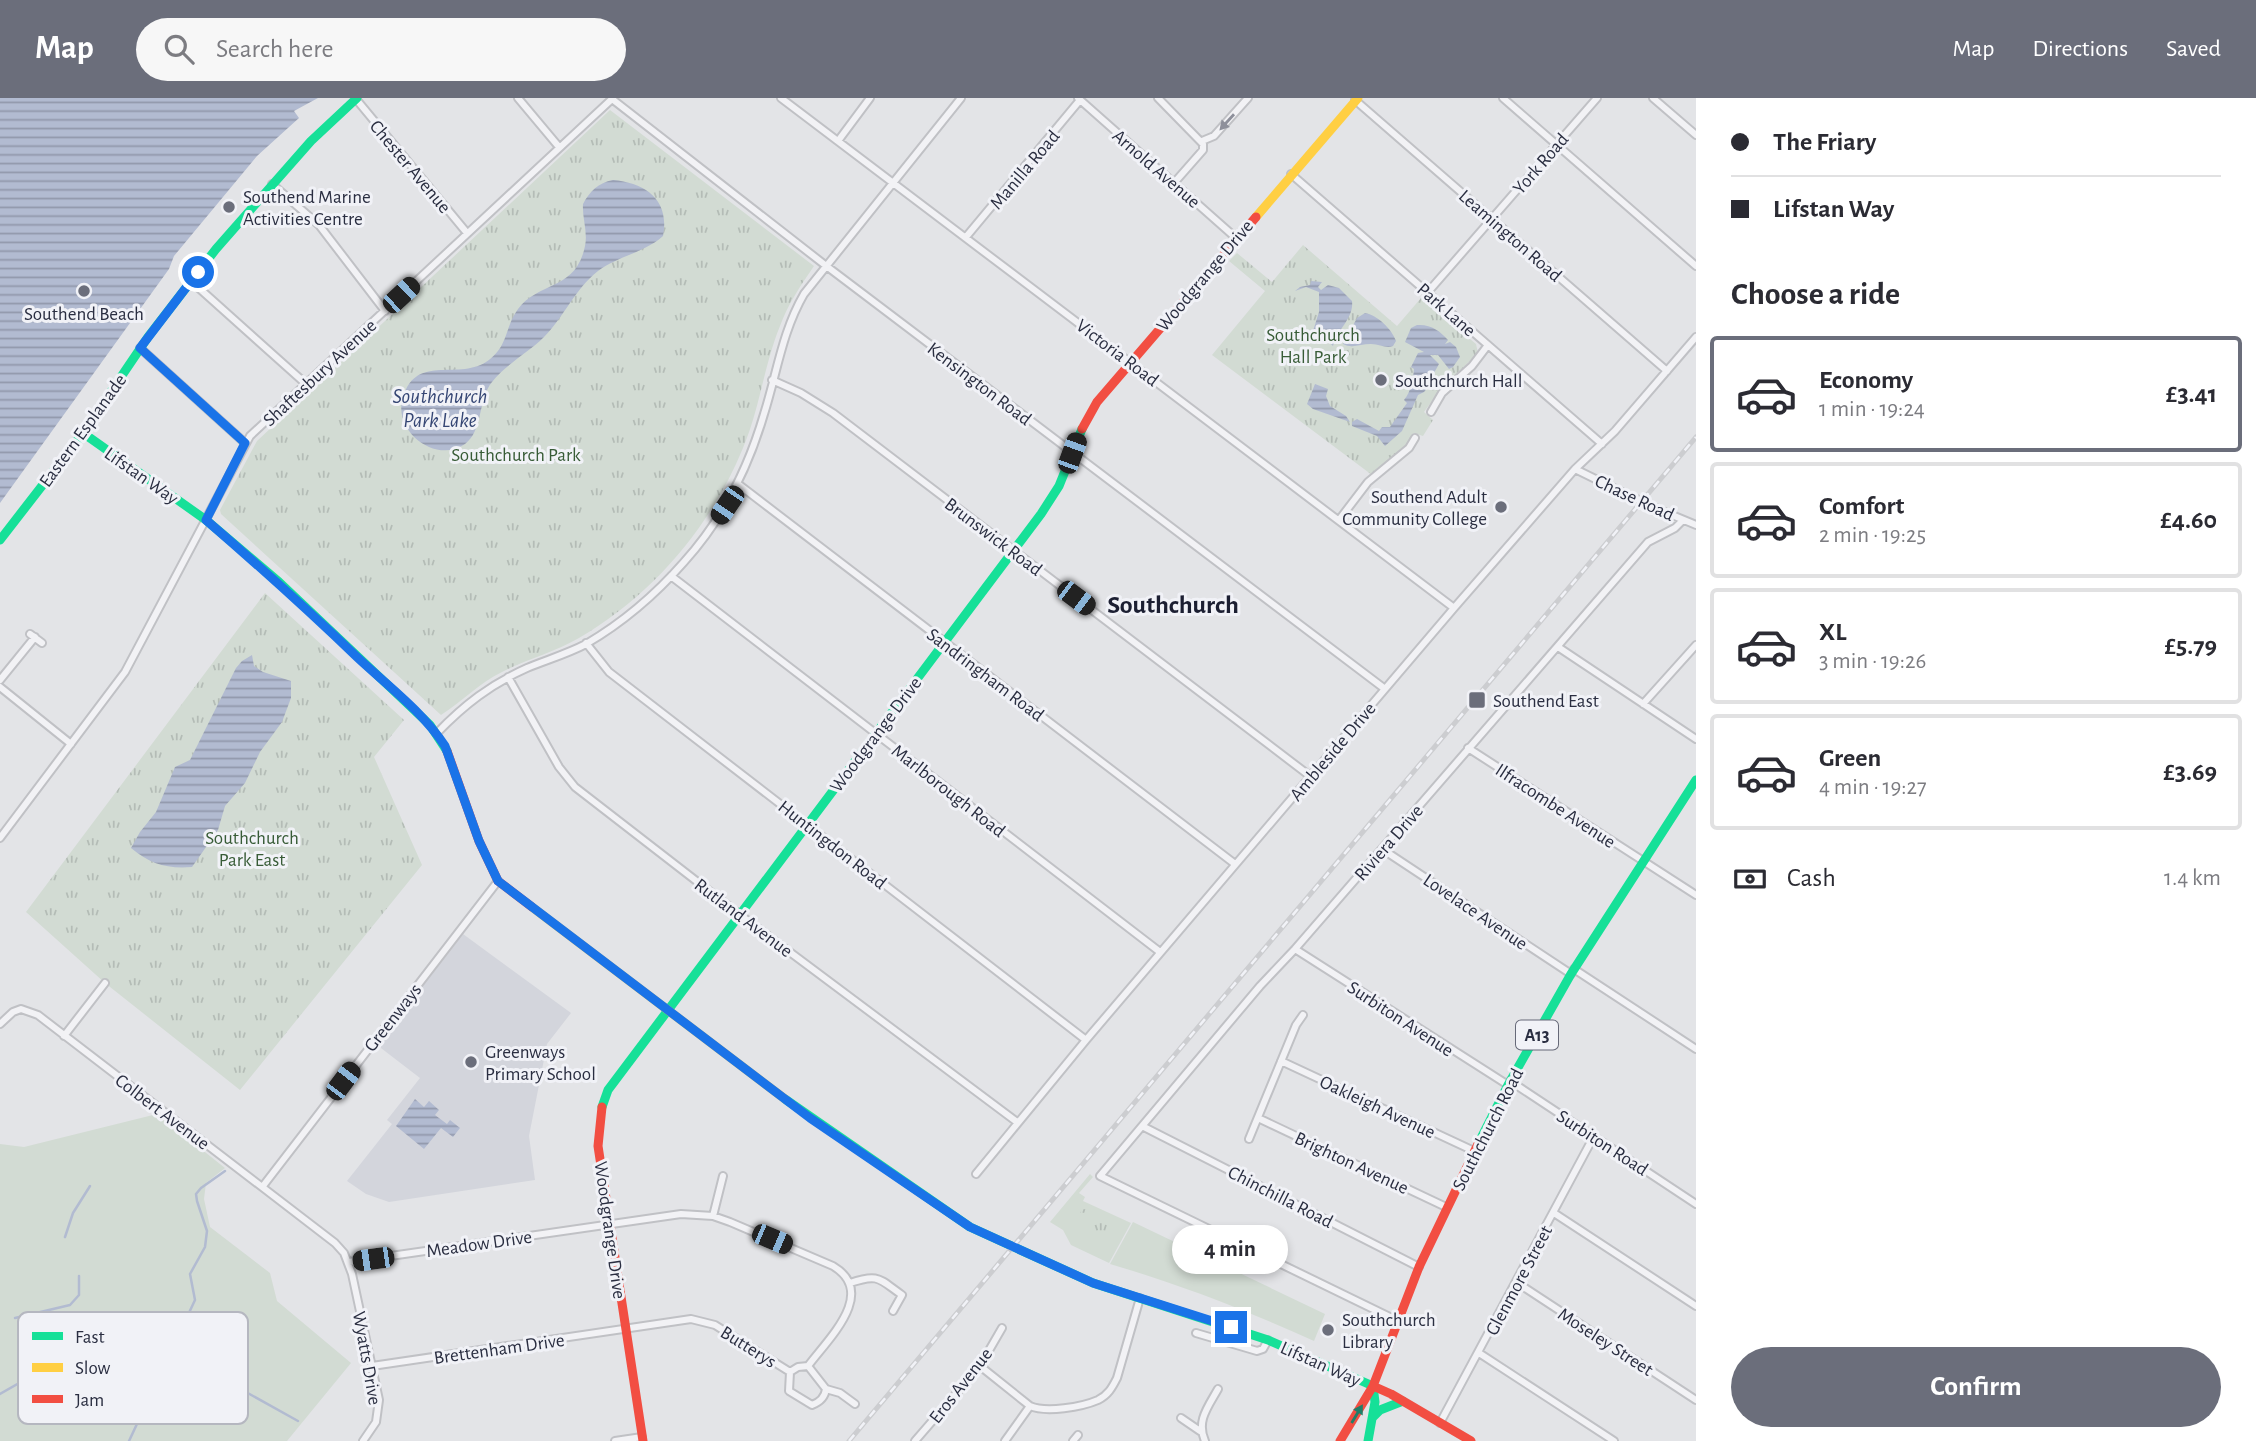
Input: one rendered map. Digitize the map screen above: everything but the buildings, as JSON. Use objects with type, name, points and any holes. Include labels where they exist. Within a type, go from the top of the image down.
[{"type":"street","points":[[518,98],[559,147]]},
{"type":"street","name":"Victoria Road","points":[[780,98],[1454,608]]},
{"type":"street","points":[[838,141],[870,98]]},
{"type":"street","points":[[437,733],[470,701],[508,677],[586,643],[619,622],[671,576],[716,521],[738,484],[761,425],[781,348],[797,306],[825,265],[961,98]]},
{"type":"street","points":[[1157,98],[1202,141],[1203,150],[1174,183]]},
{"type":"street","points":[[1202,141],[1214,136],[1248,98]]},
{"type":"street","points":[[1503,98],[1696,266]]},
{"type":"street","name":"York Road","points":[[1428,292],[1597,98]]},
{"type":"street","points":[[1653,98],[1696,135]]},
{"type":"street","name":"Eastern Esplanade","points":[[0,540],[83,433],[140,348],[191,281],[272,184],[311,141],[356,99]]},
{"type":"street","name":"Chester Avenue","points":[[356,99],[467,233]]},
{"type":"street","name":"Shaftesbury Avenue","points":[[0,838],[131,662],[245,443],[612,99]]},
{"type":"street","name":"Kensington Road","points":[[612,99],[825,265],[1385,689]]},
{"type":"street","name":"Arnold Avenue","points":[[1079,99],[1236,238]]},
{"type":"street","name":"Manilla Road","points":[[967,237],[1079,99]]},
{"type":"street","name":"Woodgrange Drive","points":[[642,1439],[598,1146],[600,1111],[608,1090],[1054,496],[1092,409],[1357,99]]},
{"type":"street","name":"Leamington Road","points":[[1357,99],[1667,371]]},
{"type":"street","name":"Park Lane","points":[[1291,174],[1602,444]]},
{"type":"street","points":[[272,184],[319,225],[385,311]]},
{"type":"street","points":[[191,281],[306,384]]},
{"type":"street","name":"Ambleside Drive","points":[[976,1174],[1160,952],[1454,608],[1575,469],[1602,444],[1696,337]]},
{"type":"street","points":[[1431,412],[1442,393],[1472,366],[1488,345]]},
{"type":"street","points":[[140,348],[245,443]]},
{"type":"street","name":"Brunswick Road","points":[[772,380],[801,393],[833,413],[1310,776]]},
{"type":"street","name":"Lifstan Way","points":[[83,433],[206,520],[279,582],[437,733],[445,746],[479,841],[498,881],[810,1118],[970,1227],[1093,1283],[1268,1340],[1373,1386],[1471,1441]]},
{"type":"street","points":[[1339,520],[1368,482],[1409,448],[1415,438]]},
{"type":"street","name":"Chase Road","points":[[1575,469],[1696,525]]},
{"type":"street","name":"Sandringham Road","points":[[738,484],[1235,864]]},
{"type":"street","name":"Riviera Drive","points":[[1398,1321],[1100,1176],[1260,986],[1296,948],[1648,542],[1675,528],[1683,520]]},
{"type":"street","name":"Marlborough Road","points":[[671,576],[1160,952]]},
{"type":"street","points":[[0,680],[33,635],[42,643]]},
{"type":"street","name":"Huntingdon Road","points":[[586,643],[609,671],[1086,1040]]},
{"type":"street","points":[[1643,704],[1696,645]]},
{"type":"street","points":[[1558,647],[1696,739]]},
{"type":"street","name":"Rutland Avenue","points":[[508,677],[559,766],[575,787],[739,914],[1017,1122]]},
{"type":"street","points":[[0,687],[71,744]]},
{"type":"street","name":"Ilfracombe Avenue","points":[[1468,748],[1696,895]]},
{"type":"street","name":"Southchurch Road","points":[[1373,1386],[1419,1267],[1509,1084],[1572,971],[1696,780]]},
{"type":"street","name":"Lovelace Avenue","points":[[1382,849],[1696,1049]]},
{"type":"street","name":"Greenways","points":[[263,1186],[498,881]]},
{"type":"street","name":"Surbiton Avenue","points":[[1296,948],[1509,1084]]},
{"type":"street","points":[[64,1036],[105,983]]},
{"type":"street","name":"Colbert Avenue","points":[[0,1024],[13,1012],[21,1009],[38,1016],[263,1186]]},
{"type":"street","points":[[1249,1139],[1296,1025],[1303,1015]]},
{"type":"street","name":"Oakleigh Avenue","points":[[1282,1060],[1474,1151]]},
{"type":"street","name":"Surbiton Road","points":[[1509,1084],[1594,1136],[1696,1204]]},
{"type":"street","name":"Brighton Avenue","points":[[1258,1118],[1447,1207]]},
{"type":"street","name":"Chinchilla Road","points":[[1142,1126],[1419,1267]]},
{"type":"street","name":"Glenmore Street","points":[[1440,1423],[1594,1136]]},
{"type":"street","points":[[713,1216],[723,1176]]},
{"type":"street","name":"Wyatts Drive","points":[[263,1186],[335,1243],[349,1262],[379,1411],[376,1422],[363,1441]]},
{"type":"street","points":[[1554,1213],[1696,1306]]},
{"type":"street","points":[[610,1224],[681,1214],[713,1216],[833,1266],[846,1276],[850,1283],[852,1295],[848,1312],[808,1366],[826,1389],[855,1404]]},
{"type":"street","name":"Meadow Drive","points":[[349,1262],[610,1224]]},
{"type":"street","points":[[850,1283],[868,1276],[878,1279],[902,1295],[893,1311]]},
{"type":"street","name":"Moseley Street","points":[[1516,1282],[1696,1400]]},
{"type":"street","points":[[980,1366],[1030,1406],[1040,1410],[1071,1407],[1098,1400],[1111,1390],[1140,1298]]},
{"type":"street","name":"Butterys","points":[[625,1330],[691,1319],[703,1321],[715,1325],[790,1372]]},
{"type":"street","name":"Eros Avenue","points":[[915,1441],[980,1366],[1002,1328]]},
{"type":"street","name":"Brettenham Drive","points":[[372,1366],[625,1330]]},
{"type":"street","name":"Lifstan Way","points":[[1196,1333],[1257,1351],[1263,1349],[1268,1340]]},
{"type":"street","points":[[1479,1353],[1614,1441]]},
{"type":"street","name":"Butterys","points":[[790,1372],[798,1367],[808,1366]]},
{"type":"street","name":"Butterys","points":[[790,1372],[789,1391],[812,1405],[826,1393],[826,1389]]},
{"type":"street","name":"A13","points":[[1368,1441],[1373,1417],[1373,1386]]},
{"type":"street","name":"A13","points":[[1340,1441],[1373,1386]]},
{"type":"street","points":[[1205,1441],[1200,1431],[1200,1421],[1218,1390]]},
{"type":"street","points":[[1373,1417],[1380,1410],[1403,1401]]},
{"type":"street","points":[[1006,1441],[1030,1406]]},
{"type":"street","points":[[1181,1418],[1200,1431]]},
{"type":"street","points":[[615,1441],[642,1439]]},
{"type":"shaded area","name":"Greenways Primary School","points":[[463,934],[571,1013],[547,1044],[529,1136],[535,1180],[389,1202],[366,1194],[347,1181],[392,1124],[387,1120],[420,1078],[377,1045]]},
{"type":"green space","name":"Southchurch Park","points":[[610,110],[814,266],[783,318],[749,433],[730,477],[697,531],[677,556],[655,580],[606,621],[570,643],[494,676],[441,715],[221,514],[220,510],[257,441]]},
{"type":"green space","name":"Southchurch Hall Park","points":[[1303,245],[1397,326],[1421,298],[1476,344],[1478,353],[1440,390],[1424,412],[1433,420],[1423,436],[1414,433],[1405,448],[1372,475],[1212,355],[1265,291],[1229,261],[1237,253],[1272,282]]},
{"type":"green space","name":"Southchurch Park East","points":[[265,593],[404,720],[374,757],[422,865],[240,1090],[105,983],[26,912]]},
{"type":"green space","points":[[157,1114],[225,1168],[206,1183],[204,1199],[210,1227],[270,1273],[277,1301],[351,1363],[287,1441],[0,1441],[0,1144],[24,1147]]},
{"type":"green space","points":[[1090,1174],[1093,1177],[1079,1193],[1085,1197],[1083,1201],[1131,1223],[1109,1263],[1071,1245],[1063,1230],[1050,1222]]},
{"type":"green space","points":[[1082,1209],[1097,1210],[1124,1227],[1116,1240],[1112,1242],[1096,1236],[1074,1238],[1071,1233]]},
{"type":"green space","points":[[1133,1222],[1325,1314],[1314,1341],[1213,1299],[1110,1264]]},
{"type":"water","name":"Southend Beach","points":[[0,98],[318,98],[294,111],[299,118],[257,156],[174,256],[169,269],[0,503]]},
{"type":"water","name":"Southchurch Park Lake","points":[[613,180],[636,185],[653,196],[663,212],[663,236],[648,247],[606,266],[590,278],[544,337],[492,382],[484,397],[475,431],[465,444],[442,450],[420,442],[411,434],[402,413],[402,401],[408,386],[416,377],[426,372],[474,367],[486,362],[499,350],[518,309],[527,300],[574,271],[586,241],[583,204],[595,188]]},
{"type":"water","points":[[1311,281],[1322,282],[1318,287],[1321,290],[1328,285],[1339,288],[1352,301],[1351,313],[1333,346],[1313,331],[1319,312],[1319,292],[1306,287],[1295,291],[1310,285]]},
{"type":"water","points":[[1365,313],[1388,327],[1396,341],[1393,346],[1343,344],[1357,318]]},
{"type":"water","points":[[1417,325],[1438,331],[1448,340],[1445,344],[1450,342],[1456,347],[1460,357],[1449,369],[1438,355],[1430,355],[1439,364],[1434,373],[1435,379],[1418,395],[1402,431],[1385,446],[1377,436],[1352,426],[1352,422],[1357,419],[1379,431],[1382,427],[1390,427],[1407,403],[1404,400],[1412,382],[1414,369],[1411,367],[1418,353],[1424,352],[1405,342],[1411,328]]},
{"type":"water","points":[[1315,384],[1328,389],[1326,396],[1330,406],[1346,416],[1350,422],[1313,409],[1307,404]]},
{"type":"water","points":[[252,655],[254,666],[263,672],[291,681],[291,698],[282,722],[260,752],[245,783],[225,806],[218,830],[192,867],[167,866],[152,862],[131,848],[156,812],[175,767],[190,760],[236,668]]},
{"type":"water","points":[[415,1099],[424,1107],[429,1101],[439,1110],[435,1115],[447,1124],[450,1120],[460,1128],[453,1137],[441,1128],[424,1149],[396,1126]]},
{"type":"waterway","points":[[189,1312],[195,1300],[190,1274],[205,1247],[207,1231],[196,1194],[225,1171]]},
{"type":"waterway","points":[[65,1237],[73,1213],[90,1186]]},
{"type":"waterway","points":[[40,1312],[70,1305],[79,1295],[79,1276]]},
{"type":"waterway","points":[[0,1394],[18,1384]]},
{"type":"waterway","points":[[248,1393],[298,1421]]},
{"type":"waterway","points":[[129,1441],[137,1424]]},
{"type":"railway","points":[[849,1441],[1696,437]]},
{"type":"traffic: fast","points":[[0,540],[83,433],[148,337],[216,249],[311,141],[357,98]]},
{"type":"traffic: fast","points":[[602,1107],[608,1090],[1041,514],[1059,486],[1082,429]]},
{"type":"traffic: fast","points":[[83,433],[206,520],[279,582],[430,725],[447,751]]},
{"type":"traffic: fast","points":[[1479,1142],[1571,974],[1696,780]]},
{"type":"traffic: fast","points":[[785,1099],[970,1227],[1093,1283],[1268,1340],[1373,1386]]},
{"type":"traffic: fast","points":[[1368,1441],[1375,1402],[1373,1386]]},
{"type":"traffic: fast","points":[[1373,1417],[1380,1410],[1403,1401]]},
{"type":"traffic: slow","points":[[1256,217],[1358,98]]},
{"type":"traffic: slow","points":[[532,907],[785,1099]]},
{"type":"traffic: jam","points":[[1082,429],[1097,402],[1256,217]]},
{"type":"traffic: jam","points":[[447,751],[479,841],[498,881],[532,907]]},
{"type":"traffic: jam","points":[[602,1107],[598,1146],[643,1441]]},
{"type":"traffic: jam","points":[[1340,1441],[1373,1386],[1419,1267],[1479,1142]]},
{"type":"traffic: jam","points":[[1373,1386],[1471,1441]]},
{"type":"place","name":"Southend Marine Activities Centre","points":[[229,207]]},
{"type":"place","name":"Southend Beach","points":[[84,291]]},
{"type":"place","name":"Southchurch Hall","points":[[1381,380]]},
{"type":"place","name":"Southend Adult Community College","points":[[1501,507]]},
{"type":"place","name":"Southend East","points":[[1477,700]]},
{"type":"place","name":"Greenways Primary School","points":[[471,1062]]},
{"type":"place","name":"Southchurch Library","points":[[1328,1330]]},
{"type":"district","name":"Southchurch","points":[[1173,604]]},
{"type":"route","points":[[198,272],[140,348],[245,443],[206,520],[279,582],[437,733],[445,746],[479,841],[498,881],[810,1118],[945,1212],[1029,1256],[1093,1283],[1231,1327]]}]
